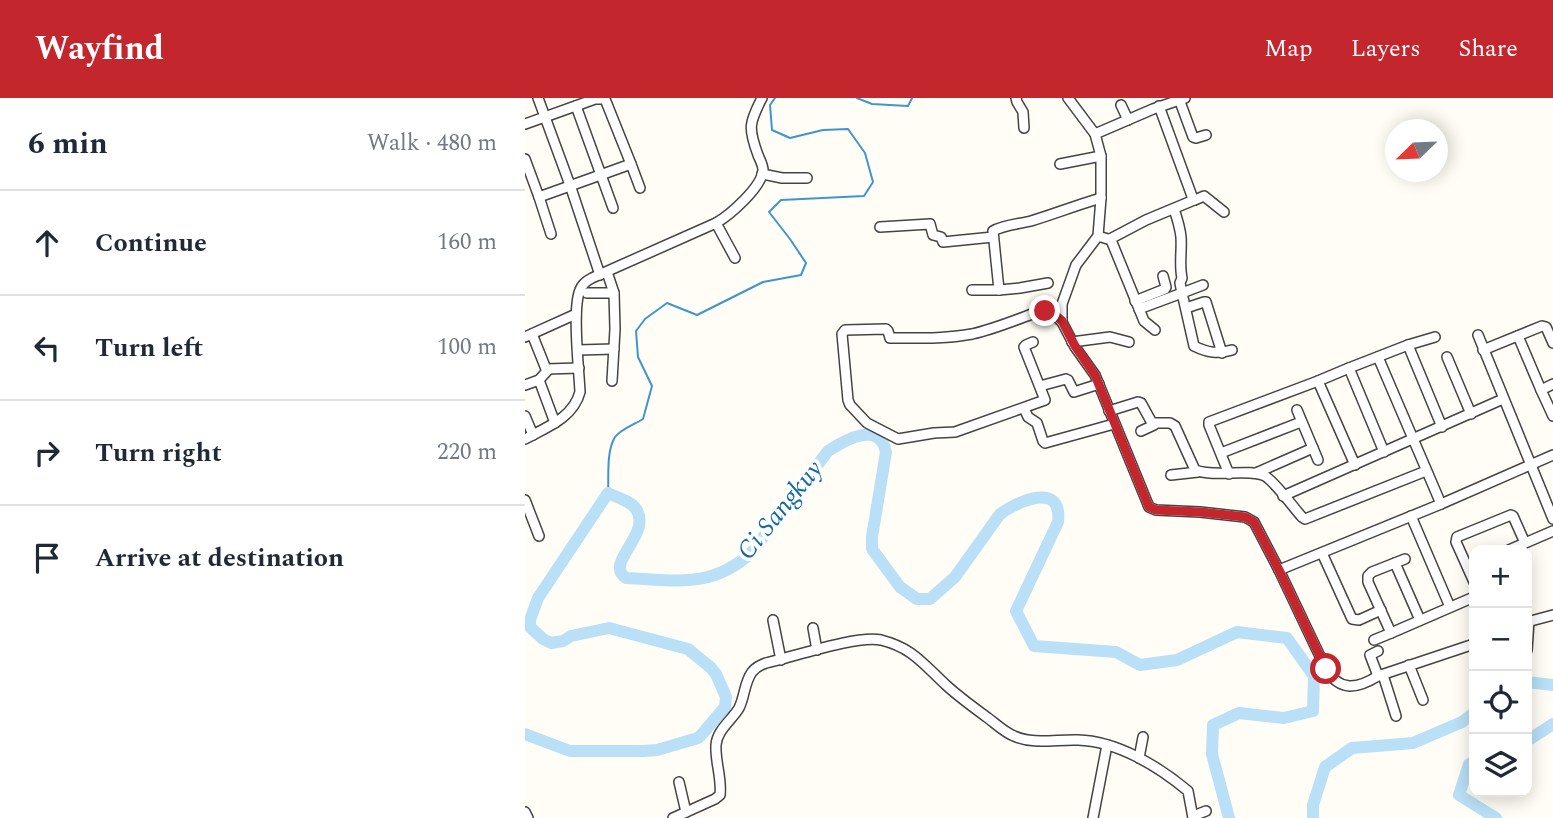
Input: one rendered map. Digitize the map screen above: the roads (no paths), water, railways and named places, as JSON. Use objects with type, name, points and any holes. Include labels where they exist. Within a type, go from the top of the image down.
[{"type":"street","points":[[538,98],[603,274],[614,293],[613,380]]},
{"type":"street","points":[[525,416],[529,437],[555,423],[576,404],[580,392],[576,314],[578,292],[586,281],[716,223],[736,207],[755,186],[762,174],[762,164],[750,125],[762,98]]},
{"type":"street","points":[[1016,98],[1023,112],[1024,128]]},
{"type":"street","points":[[1062,321],[1062,304],[1076,265],[1098,236],[1101,198],[1101,156],[1095,134],[1068,98]]},
{"type":"street","points":[[525,124],[595,99],[606,101],[640,188]]},
{"type":"street","points":[[1095,134],[1176,100],[1193,137],[1206,135]]},
{"type":"street","points":[[576,106],[613,208]]},
{"type":"street","points":[[1121,106],[1128,120]]},
{"type":"street","points":[[1159,106],[1193,200]]},
{"type":"street","points":[[1060,164],[1101,156]]},
{"type":"street","points":[[525,159],[551,234]]},
{"type":"street","points":[[539,197],[631,164]]},
{"type":"street","points":[[762,174],[782,178],[807,178]]},
{"type":"street","points":[[1098,236],[1110,239],[1146,220],[1204,196],[1224,212]]},
{"type":"street","points":[[999,290],[993,237],[996,228],[1051,215],[1101,198]]},
{"type":"street","points":[[1174,208],[1181,236],[1180,283],[1194,346],[1212,353],[1227,351],[1206,303],[1186,307]]},
{"type":"street","points":[[716,223],[735,258]]},
{"type":"street","points":[[880,227],[930,224],[933,236],[941,237],[943,242],[993,237]]},
{"type":"street","points":[[1110,239],[1144,321],[1155,330]]},
{"type":"street","points":[[1137,305],[1165,289],[1163,276]]},
{"type":"street","points":[[972,290],[999,290],[1048,283]]},
{"type":"street","points":[[1137,305],[1203,285]]},
{"type":"street","points":[[587,293],[614,293]]},
{"type":"street","points":[[1033,342],[1024,348],[1045,400],[955,432],[898,439],[867,423],[848,400],[842,332],[848,329],[885,329],[890,338],[945,338],[985,331],[1045,311],[1054,314],[1062,321],[1072,342],[1095,375],[1149,507],[1156,510],[1200,512],[1250,519],[1257,526],[1332,679],[1339,684],[1364,685],[1380,675],[1469,646]]},
{"type":"street","points":[[548,370],[528,335],[576,314]]},
{"type":"street","points":[[1483,351],[1543,326],[1553,343]]},
{"type":"street","points":[[1478,335],[1553,519]]},
{"type":"street","points":[[1518,336],[1553,416]]},
{"type":"street","points":[[1072,342],[1110,337],[1129,342]]},
{"type":"street","points":[[1229,474],[1209,422],[1435,337]]},
{"type":"street","points":[[1408,345],[1442,426]]},
{"type":"street","points":[[578,350],[614,349]]},
{"type":"street","points":[[1378,357],[1441,504]]},
{"type":"street","points":[[1447,357],[1471,414]]},
{"type":"street","points":[[525,386],[539,380],[548,370],[579,368]]},
{"type":"street","points":[[1349,368],[1384,452]]},
{"type":"street","points":[[1040,386],[1067,379],[1074,392],[1099,384]]},
{"type":"street","points":[[539,380],[555,423]]},
{"type":"street","points":[[1318,381],[1355,465]]},
{"type":"street","points":[[1541,390],[1553,384]]},
{"type":"street","points":[[1283,496],[1503,399]]},
{"type":"street","points":[[1108,411],[1138,402],[1143,404],[1154,425]]},
{"type":"street","points":[[1024,408],[1028,417],[1037,423],[1045,443],[1114,424]]},
{"type":"street","points":[[1297,410],[1318,460]]},
{"type":"street","points":[[1221,453],[1301,422]]},
{"type":"street","points":[[1141,431],[1154,425],[1170,423],[1175,426],[1193,468],[1198,472]]},
{"type":"street","points":[[1255,474],[1313,448]]},
{"type":"street","points":[[1279,570],[1553,455]]},
{"type":"street","points":[[1171,475],[1198,472],[1263,475],[1305,519],[1426,471]]},
{"type":"street","points":[[525,500],[539,536]]},
{"type":"street","points":[[1469,571],[1456,542],[1457,537],[1511,515],[1525,543]]},
{"type":"street","points":[[1411,516],[1450,607]]},
{"type":"street","points":[[1520,545],[1553,531]]},
{"type":"street","points":[[1322,553],[1352,619]]},
{"type":"street","points":[[1391,633],[1368,582],[1368,576],[1405,559]]},
{"type":"street","points":[[1395,563],[1420,620]]},
{"type":"street","points":[[1374,640],[1469,599]]},
{"type":"street","points":[[1341,625],[1381,610]]},
{"type":"street","points":[[1532,621],[1553,615]]},
{"type":"street","points":[[773,620],[781,660]]},
{"type":"street","points":[[813,628],[817,650]]},
{"type":"street","points":[[673,818],[720,795],[717,740],[741,705],[746,683],[753,671],[760,665],[817,650],[857,641],[879,640],[915,655],[956,695],[1013,736],[1032,741],[1082,740],[1107,745],[1139,758],[1188,791],[1193,817],[1206,811]]},
{"type":"street","points":[[1378,651],[1370,656],[1396,716]]},
{"type":"street","points":[[1409,665],[1423,700]]},
{"type":"street","points":[[1139,758],[1143,737]]},
{"type":"street","points":[[1093,818],[1107,745]]},
{"type":"street","points":[[679,782],[686,812]]},
{"type":"street","points":[[525,812],[528,818]]},
{"type":"waterway","points":[[608,493],[612,443],[621,432],[643,419],[652,386],[638,357],[636,331],[645,319],[667,303],[697,315],[763,282],[801,275],[806,263],[769,212],[781,200],[864,196],[873,182],[865,153],[848,129],[823,130],[790,138],[772,130],[770,105],[775,98]]},
{"type":"waterway","points":[[857,98],[872,104],[908,106],[912,98]]},
{"type":"waterway","name":"Ci Sangkuy","points":[[525,734],[570,751],[657,750],[698,738],[725,707],[726,697],[716,674],[688,649],[609,628],[551,643],[530,627],[538,598],[608,493],[631,504],[640,519],[634,538],[620,564],[621,572],[626,578],[693,580],[708,577],[737,564],[752,552],[828,451],[852,438],[869,435],[882,442],[886,452],[872,549],[900,587],[917,599],[930,599],[955,577],[1000,514],[1028,500],[1047,498],[1054,502],[1058,509],[1058,522],[1016,611],[1034,646],[1116,652],[1140,665],[1177,660],[1237,632],[1287,638],[1314,676],[1313,711],[1284,718],[1239,713],[1213,725],[1212,754],[1229,818]]},
{"type":"waterway","name":"Ci Sangkuy","points":[[1532,683],[1553,685]]},
{"type":"waterway","name":"Ci Sangkuy","points":[[1313,818],[1313,805],[1325,767],[1352,748],[1413,743],[1469,717]]},
{"type":"waterway","name":"Ci Sangkuy","points":[[1532,738],[1553,724]]},
{"type":"waterway","name":"Ci Sangkuy","points":[[1469,764],[1459,795],[1496,818]]}]
